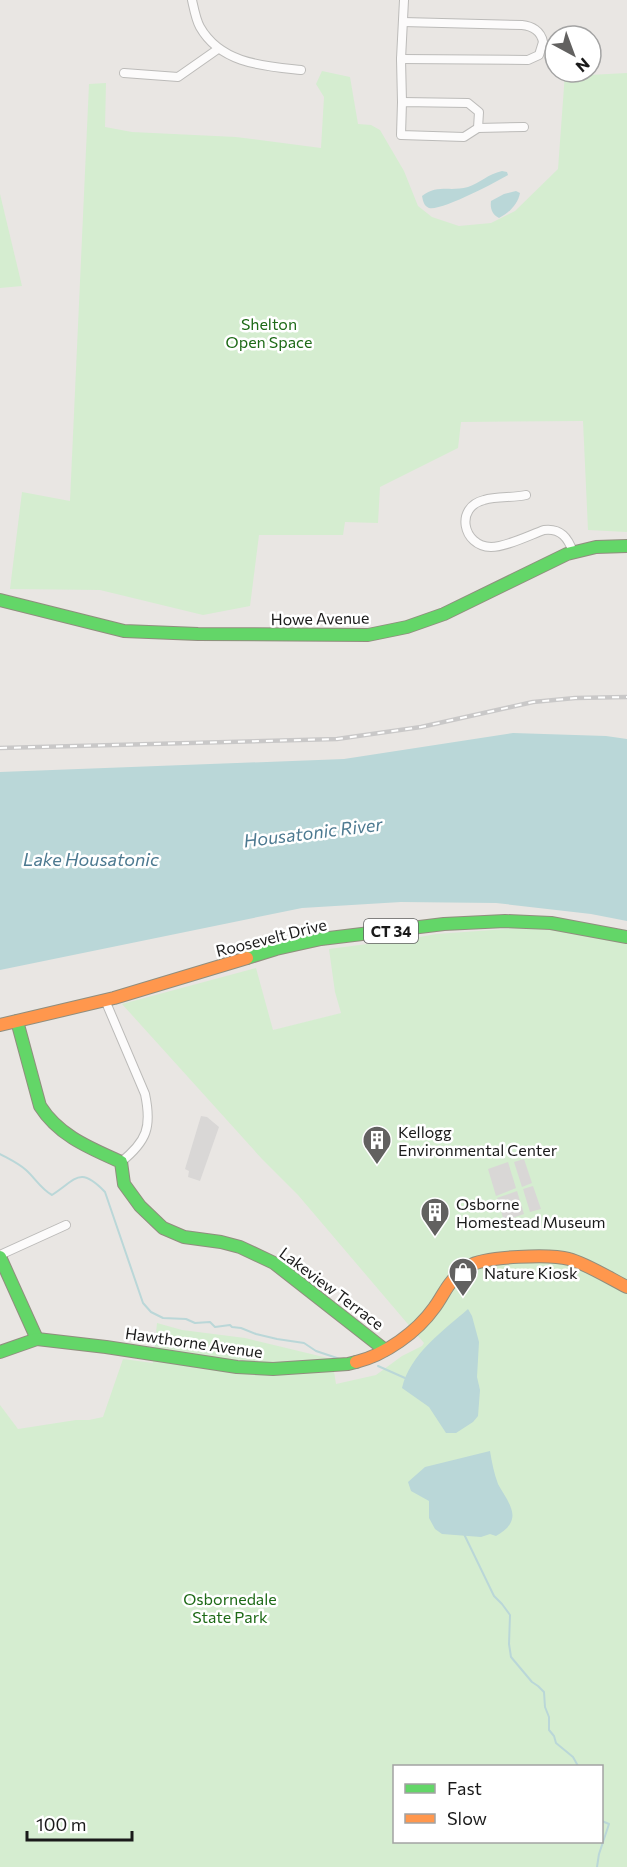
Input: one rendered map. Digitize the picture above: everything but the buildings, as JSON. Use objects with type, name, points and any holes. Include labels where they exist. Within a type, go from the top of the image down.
[{"type":"street","points":[[192,0],[200,27],[218,49],[246,62],[301,70]]},
{"type":"street","points":[[404,0],[401,135],[464,137],[478,128],[524,127]]},
{"type":"street","points":[[401,59],[528,60],[538,55],[543,42],[538,32],[522,24],[403,22]]},
{"type":"street","points":[[124,73],[178,77],[218,49]]},
{"type":"street","points":[[402,102],[468,102],[479,112],[478,128]]},
{"type":"street","points":[[526,495],[484,500],[476,504],[465,518],[464,524],[467,531],[481,545],[489,547],[551,529],[566,536],[573,552]]},
{"type":"street","name":"Howe Avenue","points":[[0,600],[124,631],[368,635],[408,628],[453,612],[573,552],[627,546]]},
{"type":"street","name":"Roosevelt Drive","points":[[0,1025],[105,1000],[276,949],[321,939],[444,924],[505,921],[551,923],[627,937]]},
{"type":"street","points":[[17,1021],[40,1106],[49,1121],[59,1131],[121,1162],[132,1153],[145,1136],[147,1105],[145,1094],[105,1000]]},
{"type":"street","name":"Lakeview Terrace","points":[[121,1162],[124,1184],[140,1206],[164,1228],[184,1237],[240,1247],[274,1263],[385,1350]]},
{"type":"street","points":[[37,1339],[0,1256],[66,1225]]},
{"type":"street","name":"Hawthorne Avenue","points":[[0,1352],[37,1339],[237,1367],[273,1369],[348,1364],[368,1359],[385,1350],[423,1322],[451,1282],[470,1265],[486,1260],[543,1256],[570,1259],[627,1287]]},
{"type":"green space","name":"Shelton Open Space","points":[[322,71],[350,77],[358,124],[371,125],[380,130],[404,171],[418,206],[432,217],[459,226],[491,223],[515,211],[558,169],[564,84],[603,84],[603,74],[627,73],[627,532],[588,530],[583,421],[461,422],[458,448],[380,487],[378,523],[345,522],[343,535],[259,535],[250,606],[203,615],[100,590],[10,589],[22,492],[70,501],[89,84],[106,83],[105,127],[132,132],[236,137],[321,148],[324,97],[316,84]]},
{"type":"green space","points":[[0,194],[22,286],[0,288]]},
{"type":"green space","name":"Osbornedale State Park","points":[[520,928],[549,929],[627,943],[627,1867],[0,1867],[0,1405],[18,1429],[103,1417],[123,1359],[153,1363],[157,1323],[182,1330],[245,1338],[332,1359],[336,1384],[376,1375],[424,1343],[298,1195],[262,1159],[122,1004],[256,968],[273,1030],[341,1013],[335,992],[329,949],[420,937]]},
{"type":"shaded area","points":[[201,1116],[207,1117],[219,1127],[200,1181],[188,1177],[189,1171],[185,1169]]},
{"type":"shaded area","points":[[524,1159],[532,1183],[522,1187],[514,1162]]},
{"type":"shaded area","points":[[508,1162],[516,1188],[496,1196],[488,1169]]},
{"type":"shaded area","points":[[533,1186],[541,1209],[530,1212],[523,1189]]},
{"type":"shaded area","points":[[517,1191],[524,1214],[504,1221],[497,1198]]},
{"type":"water","points":[[502,171],[507,172],[508,175],[457,201],[429,208],[423,201],[422,196],[433,190],[468,187]]},
{"type":"water","points":[[516,191],[520,193],[519,197],[510,211],[497,217],[492,211],[491,201]]},
{"type":"water","name":"Lake Housatonic","points":[[513,733],[606,736],[627,739],[627,921],[591,914],[496,903],[401,902],[302,908],[0,970],[0,772],[344,759]]},
{"type":"water","points":[[468,1309],[479,1342],[478,1416],[456,1433],[446,1433],[429,1407],[402,1388],[412,1364],[420,1354]]},
{"type":"water","points":[[490,1451],[498,1484],[512,1510],[510,1524],[496,1536],[442,1534],[435,1529],[429,1518],[429,1501],[411,1491],[408,1482],[425,1467]]},
{"type":"waterway","points":[[0,1154],[23,1168],[52,1195],[72,1180],[83,1177],[105,1192],[143,1303],[151,1312],[163,1318],[186,1319],[195,1323],[210,1322],[215,1327],[230,1325],[256,1334],[304,1343],[316,1351],[340,1359]]},
{"type":"waterway","points":[[378,1366],[405,1378]]},
{"type":"waterway","points":[[463,1532],[494,1596],[510,1615],[511,1657],[532,1682],[544,1692],[549,1730],[556,1743],[573,1757],[577,1765]]},
{"type":"waterway","points":[[603,1821],[609,1824],[603,1842]]},
{"type":"waterway","points":[[597,1867],[603,1843]]},
{"type":"railway","points":[[0,748],[337,739],[421,727],[533,702],[627,697]]},
{"type":"traffic: fast","points":[[0,600],[124,631],[368,635],[407,627],[444,614],[567,554],[596,547],[627,546]]},
{"type":"traffic: fast","points":[[247,958],[321,939],[444,924],[505,921],[551,923],[627,937]]},
{"type":"traffic: fast","points":[[17,1021],[40,1106],[56,1125],[76,1140],[121,1162],[124,1184],[140,1206],[163,1228],[184,1237],[240,1247],[274,1263],[385,1350]]},
{"type":"traffic: fast","points":[[0,1257],[37,1339]]},
{"type":"traffic: fast","points":[[0,1352],[37,1339],[237,1367],[273,1369],[356,1362]]},
{"type":"traffic: slow","points":[[0,1025],[114,998],[247,958]]},
{"type":"traffic: slow","points":[[356,1362],[389,1348],[419,1326],[452,1281],[469,1266],[477,1263],[518,1257],[560,1257],[583,1264],[627,1287]]},
{"type":"place","name":"Kellogg Environmental Center","points":[[377,1166]]},
{"type":"place","name":"Osborne Homestead Museum","points":[[435,1238]]},
{"type":"place","name":"Nature Kiosk","points":[[463,1298]]},
{"type":"water label","name":"Housatonic River","points":[[313,832]]}]
